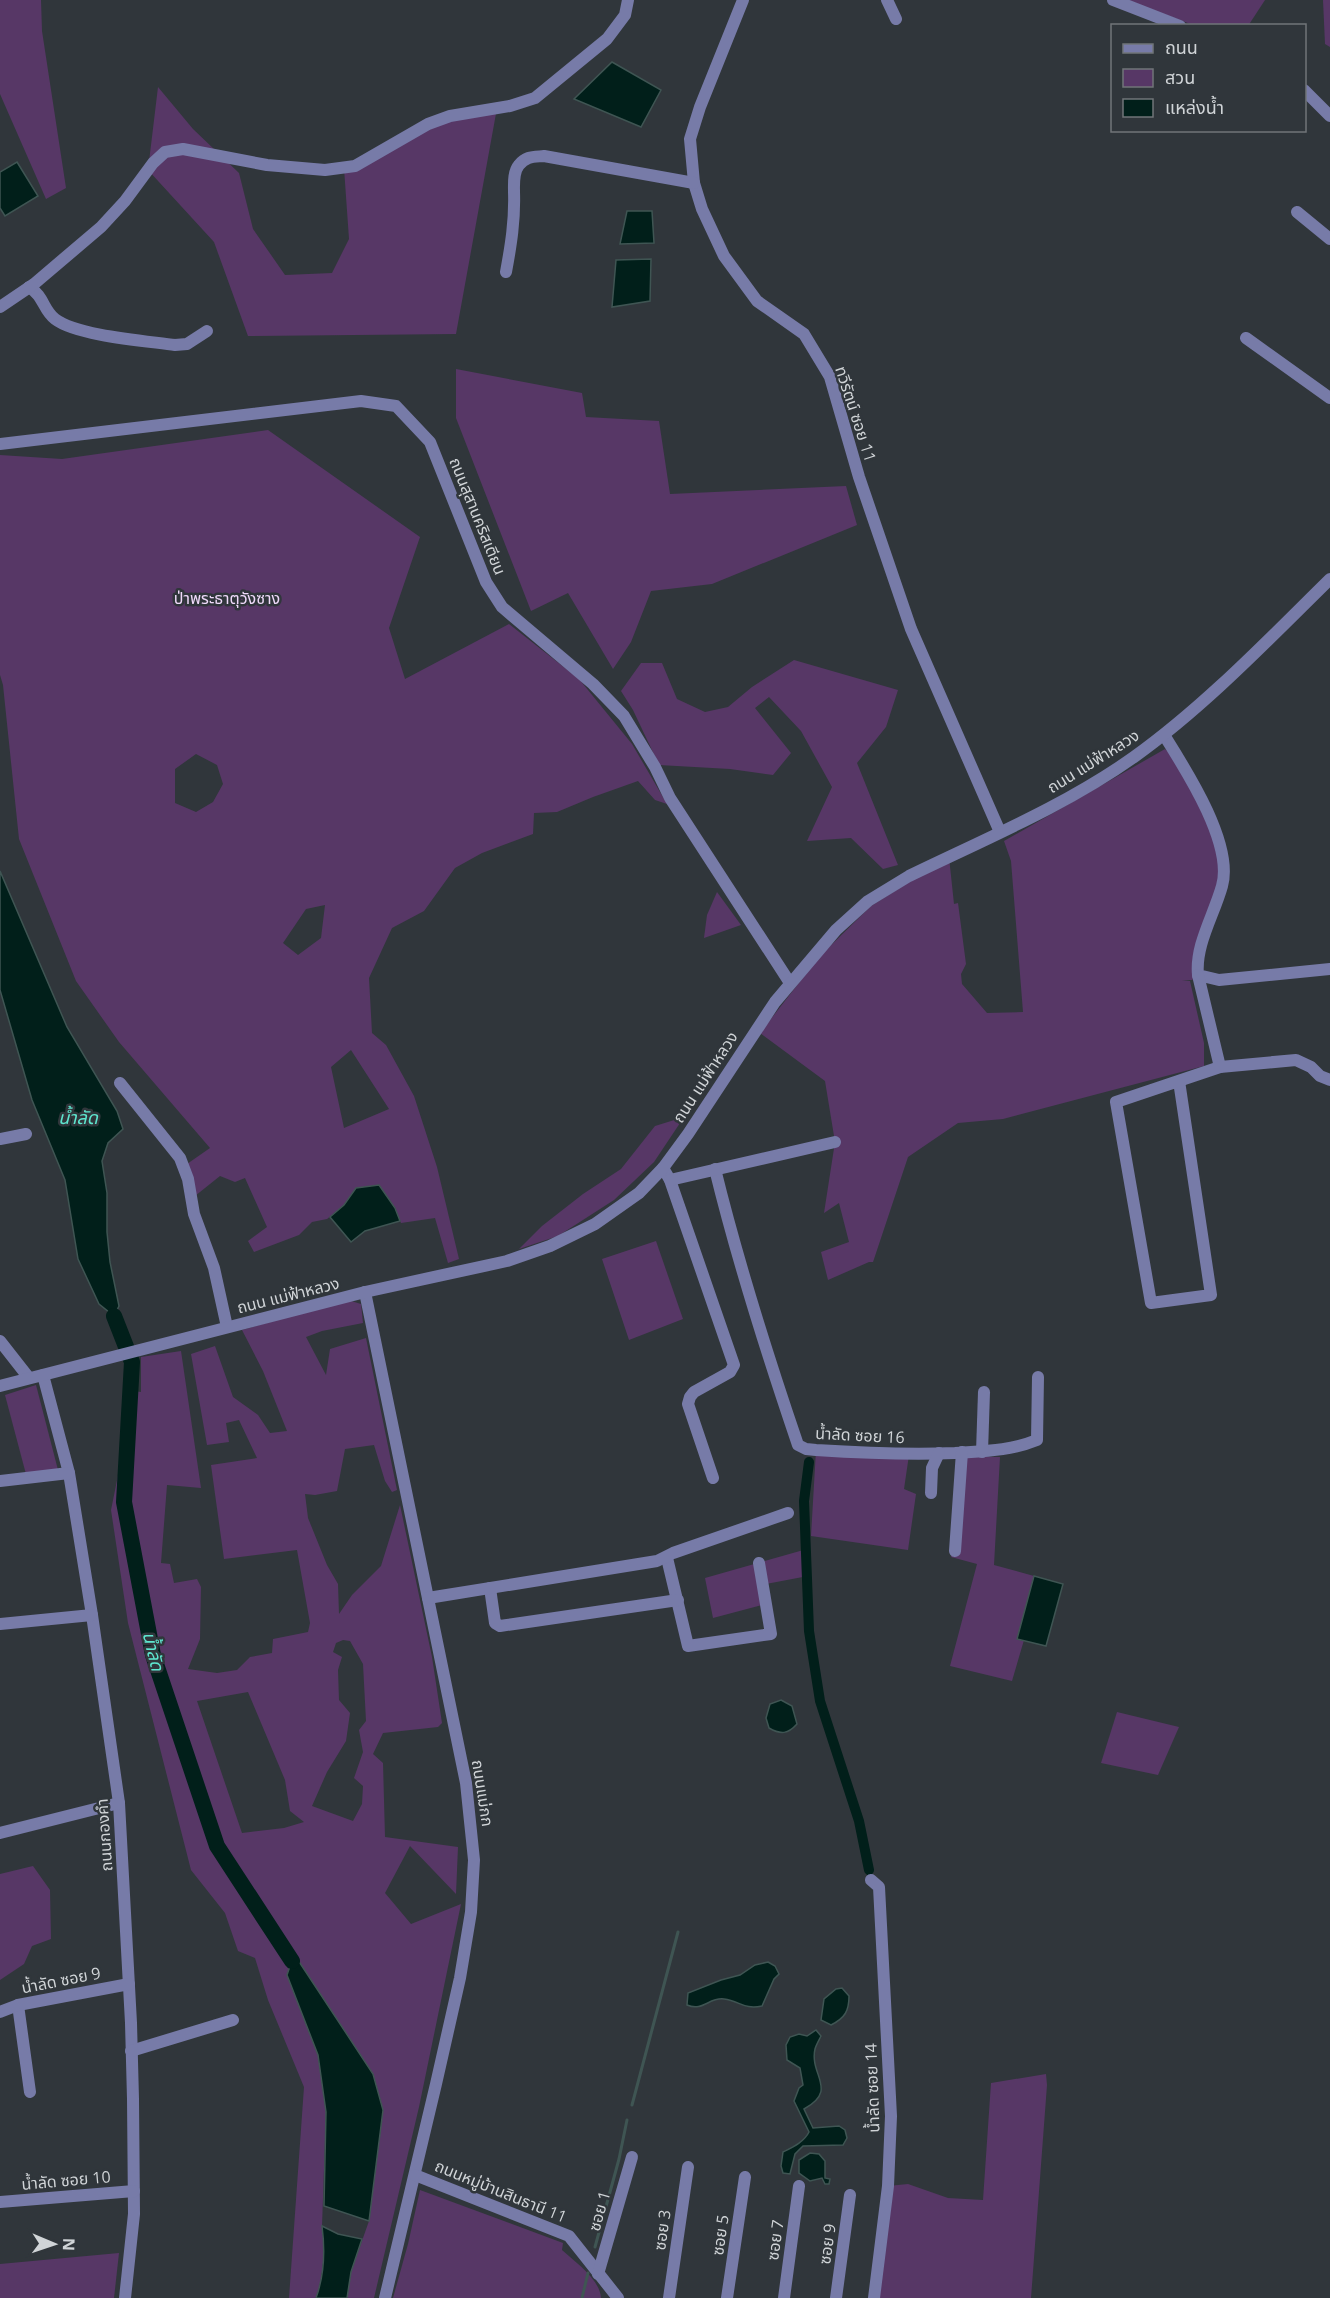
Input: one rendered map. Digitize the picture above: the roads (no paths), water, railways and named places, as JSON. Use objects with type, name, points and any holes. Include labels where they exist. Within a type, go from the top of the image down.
[{"type":"street","points":[[0,307],[29,287],[101,227],[125,201],[153,163],[165,152],[183,149],[267,165],[324,170],[355,166],[428,124],[450,116],[510,106],[535,98],[607,39],[625,15],[628,0]]},
{"type":"street","name":"ทวีรัตน์ ซอย 11","points":[[743,0],[699,107],[690,140],[694,183],[702,209],[724,256],[757,301],[804,334],[830,376],[859,477],[911,629],[1000,832]]},
{"type":"street","points":[[887,0],[896,19]]},
{"type":"street","points":[[1113,0],[1175,24]]},
{"type":"street","points":[[1306,91],[1330,116]]},
{"type":"street","points":[[506,272],[513,238],[514,183],[517,167],[526,158],[544,156],[694,183]]},
{"type":"street","points":[[1297,212],[1330,239]]},
{"type":"street","points":[[29,287],[39,294],[53,318],[63,324],[88,331],[175,345],[187,344],[207,330]]},
{"type":"street","points":[[1246,338],[1330,398]]},
{"type":"street","name":"ถนนสุสานคริสเตียน","points":[[0,444],[361,401],[396,406],[430,442],[486,582],[502,607],[593,684],[624,716],[655,767],[670,798],[790,982]]},
{"type":"street","name":"ถนน แม่ฟ้าหลวง","points":[[0,1386],[365,1292],[488,1266],[550,1246],[595,1224],[627,1202],[663,1168],[688,1134],[768,1011],[790,982],[836,930],[868,901],[909,876],[1094,783],[1164,735],[1330,579]]},
{"type":"street","points":[[1164,735],[1185,768],[1220,841],[1224,862],[1223,884],[1196,961],[1220,1067]]},
{"type":"street","points":[[1198,975],[1219,980],[1330,969]]},
{"type":"street","points":[[1179,1081],[1211,1295],[1151,1303],[1116,1102],[1220,1067],[1296,1060],[1311,1067],[1320,1077],[1330,1080]]},
{"type":"street","points":[[120,1083],[180,1158],[188,1179],[194,1214],[214,1268],[227,1327]]},
{"type":"street","points":[[0,1139],[26,1134]]},
{"type":"street","points":[[670,1180],[834,1142]]},
{"type":"street","points":[[663,1168],[670,1180],[734,1365],[730,1372],[694,1392],[688,1404],[713,1478]]},
{"type":"street","name":"น้ำลัด ซอย 16","points":[[715,1169],[731,1235],[760,1334],[798,1445],[816,1450],[909,1455],[1002,1451],[1037,1440],[1038,1377]]},
{"type":"street","name":"ถนนแม่กก","points":[[365,1292],[466,1783],[472,1827],[474,1872],[471,1912],[460,1978],[385,2298]]},
{"type":"street","points":[[0,1341],[29,1378]]},
{"type":"street","name":"ถนนกองคำ","points":[[43,1375],[69,1473],[119,1803],[129,1984],[134,2191],[134,2214],[125,2298]]},
{"type":"street","points":[[982,1452],[984,1392]]},
{"type":"street","points":[[955,1551],[962,1452]]},
{"type":"street","points":[[931,1493],[932,1468],[939,1453]]},
{"type":"street","points":[[0,1481],[69,1473]]},
{"type":"street","points":[[428,1598],[657,1561],[673,1553],[788,1513]]},
{"type":"street","points":[[667,1558],[688,1646],[771,1634],[759,1563]]},
{"type":"street","points":[[490,1588],[495,1623],[500,1626],[678,1600]]},
{"type":"street","points":[[0,1624],[92,1615]]},
{"type":"street","points":[[0,1833],[119,1803]]},
{"type":"street","name":"น้ำลัด ซอย 14","points":[[871,1880],[879,1887],[891,2116],[888,2186],[874,2298]]},
{"type":"street","name":"น้ำลัด ซอย 9","points":[[0,2012],[18,2005],[129,1984]]},
{"type":"street","points":[[18,2005],[30,2092]]},
{"type":"street","points":[[131,2051],[233,2020]]},
{"type":"street","name":"ซอย 1","points":[[598,2274],[632,2157]]},
{"type":"street","name":"ซอย 3","points":[[669,2298],[688,2167]]},
{"type":"street","name":"ถนนหมู่บ้านสินธานี 11","points":[[415,2175],[569,2236],[612,2295]]},
{"type":"street","name":"ซอย 5","points":[[727,2298],[745,2177]]},
{"type":"street","name":"ซอย 7","points":[[784,2298],[799,2186]]},
{"type":"street","name":"น้ำลัด ซอย 10","points":[[0,2202],[134,2191]]},
{"type":"street","name":"ซอย 9","points":[[836,2298],[850,2195]]},
{"type":"water","points":[[612,62],[661,90],[641,127],[574,99]]},
{"type":"water","points":[[17,162],[38,196],[5,216],[0,208],[0,172]]},
{"type":"water","points":[[627,211],[652,211],[654,243],[620,244]]},
{"type":"water","points":[[651,259],[650,301],[612,307],[616,260]]},
{"type":"water","name":"น้ำลัด","points":[[0,871],[67,1027],[117,1111],[123,1129],[108,1143],[102,1161],[107,1193],[110,1262],[119,1306],[114,1316],[99,1304],[78,1259],[65,1180],[32,1100],[0,990]]},
{"type":"water","points":[[379,1185],[395,1208],[400,1221],[365,1231],[351,1242],[330,1217],[344,1205],[356,1188]]},
{"type":"water","points":[[1034,1576],[1063,1584],[1046,1646],[1017,1639]]},
{"type":"water","points":[[781,1700],[792,1706],[797,1724],[791,1730],[777,1732],[769,1728],[766,1718],[770,1704]]},
{"type":"water","points":[[294,1954],[373,2074],[383,2110],[369,2221],[324,2206],[326,2112],[318,2055],[287,1975]]},
{"type":"water","points":[[768,1962],[775,1966],[779,1974],[774,1979],[762,2006],[746,2006],[724,1999],[714,2000],[697,2007],[687,2005],[688,1993],[740,1975],[755,1965]]},
{"type":"water","points":[[842,1988],[849,1996],[847,2010],[840,2020],[831,2025],[821,2020],[824,1999],[836,1989]]},
{"type":"water","points":[[816,2030],[821,2036],[815,2047],[814,2058],[821,2089],[820,2095],[804,2109],[813,2128],[839,2126],[845,2130],[847,2138],[843,2145],[803,2146],[795,2154],[790,2174],[783,2173],[781,2166],[783,2152],[801,2141],[809,2132],[794,2101],[799,2088],[803,2085],[800,2068],[787,2060],[786,2045],[790,2037],[799,2034],[807,2036]]},
{"type":"water","points":[[810,2153],[819,2154],[825,2161],[825,2178],[830,2179],[829,2184],[825,2184],[822,2178],[810,2181],[799,2173],[799,2160]]},
{"type":"water","points":[[322,2226],[338,2234],[362,2239],[351,2272],[347,2298],[316,2298],[323,2262]]},
{"type":"waterway","name":"น้ำลัด","points":[[114,1316],[132,1362],[124,1502],[153,1655],[217,1846],[292,1961]]},
{"type":"waterway","points":[[809,1462],[804,1501],[809,1631],[820,1701],[859,1821],[869,1870]]},
{"type":"waterway","points":[[632,2105],[678,1932]]},
{"type":"waterway","points":[[595,2247],[627,2120]]},
{"type":"waterway","points":[[582,2298],[588,2273]]},
{"type":"park label","name":"ป่าพระธาตุวังซาง","points":[[227,598]]}]
